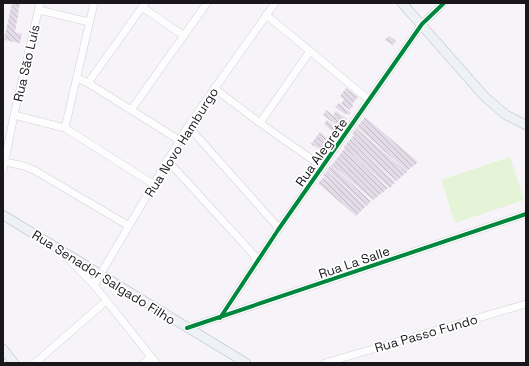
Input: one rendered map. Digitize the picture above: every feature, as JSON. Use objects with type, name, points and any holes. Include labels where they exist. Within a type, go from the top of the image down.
[{"type":"main road","points":[[402,3],[485,97],[506,115],[526,125]]},
{"type":"main road","name":"Rua Senador Salgado Filho","points":[[3,215],[246,363]]},
{"type":"main road","points":[[3,349],[14,363]]},
{"type":"street","points":[[64,128],[94,3]]},
{"type":"street","points":[[131,110],[208,3]]},
{"type":"street","name":"Rua Novo Hamburgo","points":[[94,285],[188,126],[275,3]]},
{"type":"street","name":"Rua Alegrete","points":[[220,318],[278,230],[422,24],[444,3]]},
{"type":"street","points":[[88,83],[143,5],[184,36]]},
{"type":"street","points":[[40,7],[89,22]]},
{"type":"street","name":"Rua São Luís","points":[[3,170],[14,115],[40,7]]},
{"type":"street","points":[[266,16],[369,100]]},
{"type":"street","points":[[260,123],[310,51]]},
{"type":"street","points":[[77,78],[88,83],[180,140]]},
{"type":"street","points":[[214,88],[260,123],[323,167]]},
{"type":"street","points":[[14,115],[64,128],[153,184]]},
{"type":"street","points":[[188,126],[275,224],[278,230]]},
{"type":"street","points":[[167,160],[254,255],[256,263]]},
{"type":"street","points":[[5,162],[34,170],[129,226]]},
{"type":"street","name":"Rua La Salle","points":[[187,328],[526,214]]},
{"type":"street","points":[[60,249],[94,285],[156,363]]},
{"type":"street","points":[[35,363],[106,301]]},
{"type":"street","name":"Rua Passo Fundo","points":[[325,363],[526,304]]},
{"type":"street","points":[[144,363],[151,357]]},
{"type":"green space","points":[[510,157],[524,200],[455,223],[441,180]]},
{"type":"building","points":[[12,3],[20,3],[15,32],[22,34],[20,43],[4,40]]},
{"type":"building","points":[[389,36],[396,41],[393,45],[385,40]]},
{"type":"building","points":[[346,88],[358,97],[352,104],[353,106],[350,110],[341,104],[344,99],[340,96]]},
{"type":"building","points":[[339,103],[351,113],[349,115],[347,113],[346,115],[335,107]]},
{"type":"building","points":[[326,110],[333,115],[336,111],[347,119],[340,128],[323,115]]},
{"type":"building","points":[[365,117],[418,162],[407,171],[357,127]]},
{"type":"building","points":[[327,120],[336,127],[333,132],[324,124]]},
{"type":"building","points":[[356,128],[407,172],[396,181],[353,143],[395,182],[390,188],[344,147],[354,135],[352,134]]},
{"type":"building","points":[[320,132],[329,140],[322,151],[311,144]]},
{"type":"building","points":[[345,148],[388,188],[373,200],[332,165]]},
{"type":"building","points":[[331,165],[371,201],[367,206],[327,170]]},
{"type":"building","points":[[327,171],[366,206],[356,216],[318,183],[324,177],[338,189],[323,175]]},
{"type":"cycle path","points":[[220,318],[278,230],[422,24],[444,3]]},
{"type":"cycle path","points":[[187,328],[526,214]]}]
